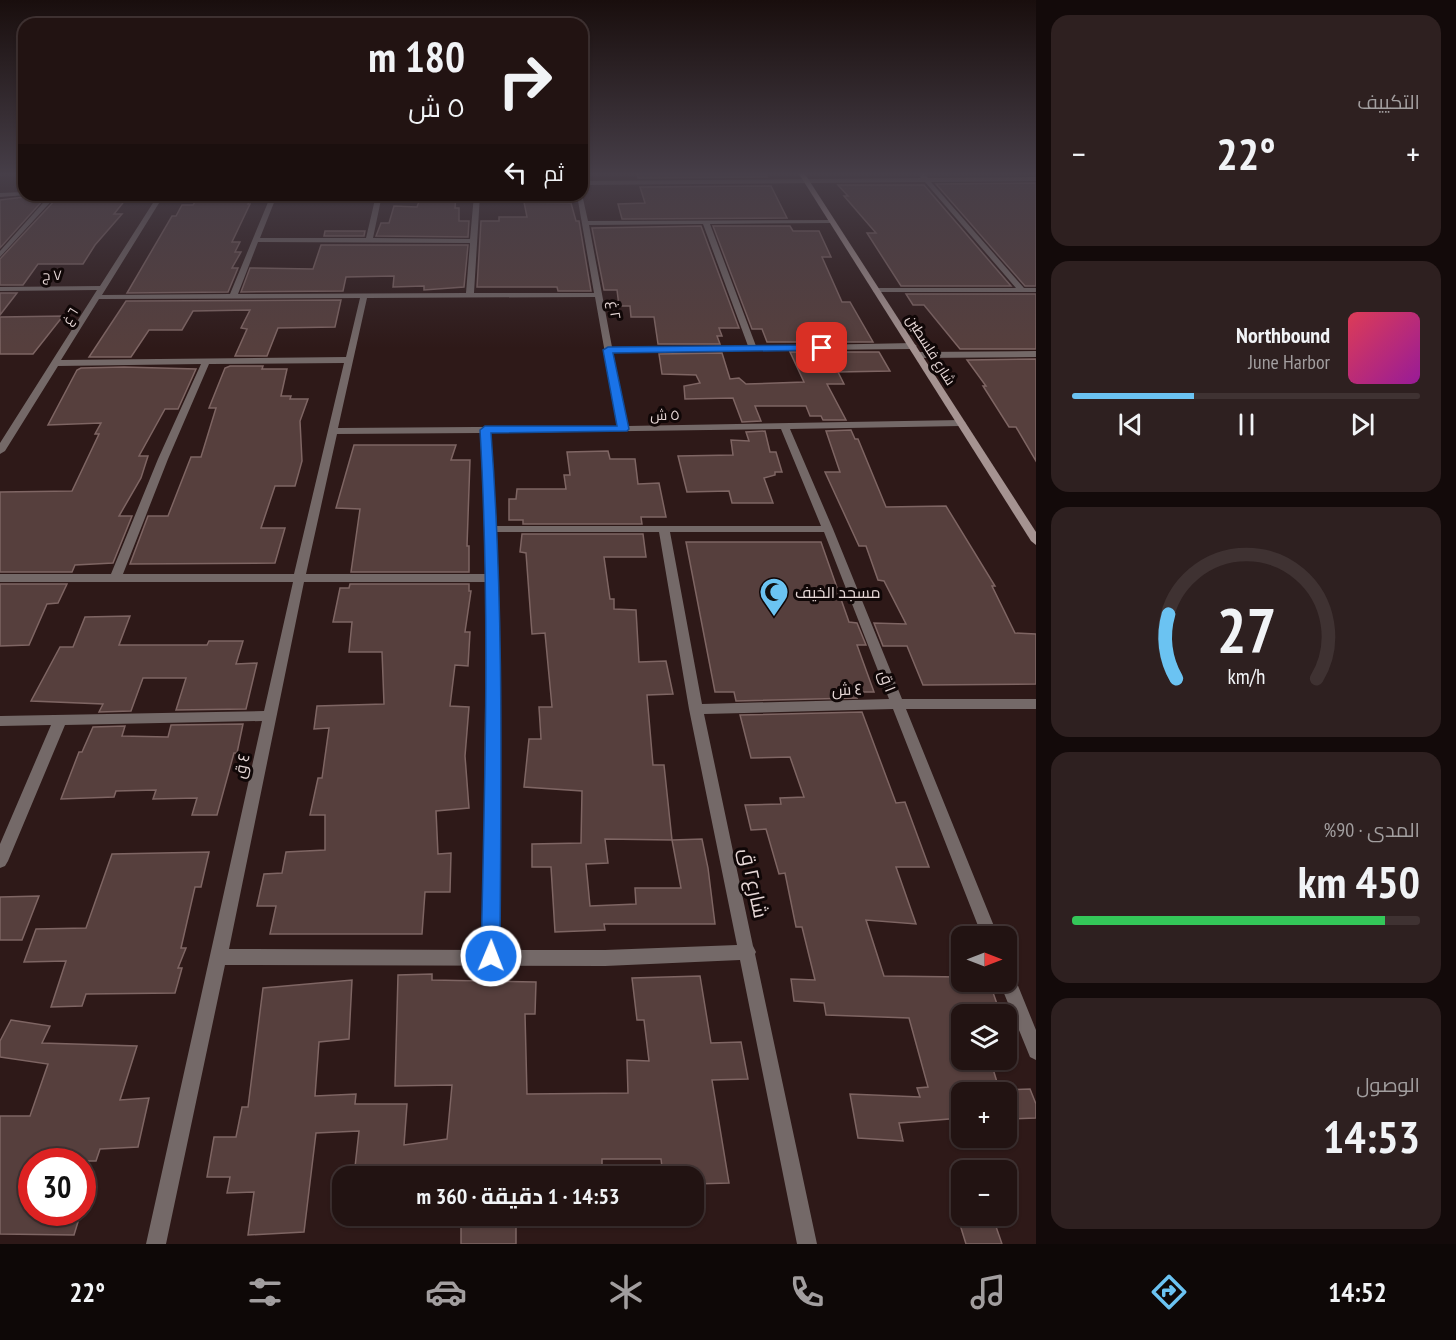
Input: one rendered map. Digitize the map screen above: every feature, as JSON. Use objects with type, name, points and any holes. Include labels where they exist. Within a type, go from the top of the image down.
[{"type":"street","points":[[0,255],[21,232]]},
{"type":"street","name":"٦ غ","points":[[0,451],[138,232]]},
{"type":"street","points":[[233,296],[258,232]]},
{"type":"street","points":[[369,241],[371,232]]},
{"type":"street","points":[[470,296],[473,232]]},
{"type":"street","name":"٢ غ","points":[[588,232],[623,429]]},
{"type":"street","points":[[710,232],[753,349]]},
{"type":"street","name":"شارع فلسطين","points":[[839,232],[1036,541]]},
{"type":"street","points":[[971,232],[1022,290]]},
{"type":"street","points":[[255,240],[472,241]]},
{"type":"street","name":"٧ ج","points":[[0,290],[104,288]]},
{"type":"street","points":[[877,290],[1036,290]]},
{"type":"street","points":[[98,297],[599,295]]},
{"type":"street","name":"٤ ق","points":[[156,1244],[299,579],[364,296]]},
{"type":"street","points":[[608,350],[916,350],[1036,354]]},
{"type":"street","points":[[56,363],[350,360]]},
{"type":"street","points":[[116,577],[163,459],[206,362]]},
{"type":"street","name":"٥ ش","points":[[334,431],[961,423]]},
{"type":"street","name":"١ ق","points":[[784,426],[828,529],[986,926]]},
{"type":"street","points":[[485,430],[492,528],[490,578],[493,783],[491,956]]},
{"type":"street","points":[[492,528],[828,529]]},
{"type":"street","name":"شارع٢ ق","points":[[664,530],[696,709],[807,1244]]},
{"type":"street","points":[[0,578],[490,578]]},
{"type":"street","name":"٤ ش","points":[[696,709],[897,704],[1036,704]]},
{"type":"street","points":[[0,721],[270,716]]},
{"type":"street","points":[[0,861],[60,720]]},
{"type":"street","points":[[219,957],[605,958],[748,952]]},
{"type":"street","points":[[1012,992],[1036,1050]]},
{"type":"building","points":[[0,232],[14,232],[0,248]]},
{"type":"building","points":[[25,232],[106,232],[83,264],[38,264],[23,285],[0,285],[0,259]]},
{"type":"building","points":[[163,232],[237,232],[232,242],[240,242],[235,252],[241,252],[232,268],[238,268],[228,292],[127,293]]},
{"type":"building","points":[[325,232],[365,232],[364,236],[324,236]]},
{"type":"building","points":[[378,232],[468,232],[468,237],[376,236]]},
{"type":"building","points":[[480,232],[581,232],[591,291],[558,291],[557,287],[477,287]]},
{"type":"building","points":[[593,232],[703,232],[739,328],[719,328],[722,336],[717,336],[720,344],[658,344],[654,317],[631,317],[630,306],[619,306],[617,290],[604,290]]},
{"type":"building","points":[[715,232],[819,232],[831,257],[822,257],[842,302],[850,302],[873,342],[767,342],[762,329],[752,329]]},
{"type":"building","points":[[965,232],[1011,286],[901,286],[867,233]]},
{"type":"building","points":[[978,232],[1036,232],[1036,286],[1025,286]]},
{"type":"building","points":[[321,245],[468,245],[464,287],[424,290],[424,286],[393,287],[394,276],[346,277],[343,291],[241,292],[250,268],[313,269]]},
{"type":"building","points":[[0,293],[17,293],[0,315]]},
{"type":"building","points":[[906,294],[1036,294],[1036,349],[960,349],[924,305],[913,305]]},
{"type":"building","points":[[341,300],[335,327],[278,328],[267,356],[235,356],[247,329],[241,328],[250,310],[193,311],[182,330],[149,330],[131,357],[89,357],[126,301]]},
{"type":"building","points":[[63,316],[33,354],[0,354],[0,317]]},
{"type":"building","points":[[790,352],[879,352],[890,371],[838,372],[844,384],[827,384],[846,420],[823,420],[821,416],[810,416],[806,406],[755,406],[761,421],[742,422],[733,398],[685,399],[684,386],[700,383],[696,375],[662,374],[659,354],[722,353],[730,379],[739,378],[746,384],[804,382]]},
{"type":"building","points":[[1036,359],[1036,461],[1016,427],[1009,427],[983,386],[986,386],[967,360]]},
{"type":"building","points":[[230,366],[287,369],[281,396],[291,396],[290,399],[308,399],[300,421],[302,461],[295,486],[275,486],[261,528],[285,528],[275,563],[130,564],[148,516],[168,516],[191,457],[201,457],[216,408],[209,408],[225,368]]},
{"type":"building","points":[[124,367],[196,369],[178,409],[165,409],[139,456],[148,456],[141,478],[119,516],[132,516],[113,563],[75,565],[72,572],[0,572],[0,492],[72,491],[99,434],[95,434],[101,423],[48,425],[77,370]]},
{"type":"building","points":[[851,430],[855,439],[858,439],[886,507],[946,506],[995,586],[992,586],[1015,633],[1036,634],[1036,684],[923,685],[907,646],[883,646],[874,623],[906,624],[884,581],[878,580],[866,546],[859,546],[825,472],[840,472],[826,431]]},
{"type":"building","points":[[765,431],[770,452],[776,452],[782,472],[775,472],[775,475],[764,478],[773,503],[732,503],[729,491],[687,492],[678,456],[733,455],[731,440],[749,441],[746,432]]},
{"type":"building","points":[[354,445],[456,445],[451,460],[470,460],[467,546],[469,546],[469,572],[351,572],[360,509],[336,508]]},
{"type":"building","points":[[608,451],[610,459],[635,459],[638,484],[659,483],[666,517],[641,517],[642,524],[523,524],[523,520],[509,520],[509,499],[516,499],[517,489],[566,489],[564,475],[570,475],[567,452]]},
{"type":"building","points":[[522,534],[643,534],[646,557],[604,557],[610,599],[614,599],[614,609],[636,610],[639,662],[666,661],[673,694],[647,695],[653,765],[664,765],[672,840],[702,839],[715,924],[604,924],[605,930],[555,932],[551,867],[532,867],[532,844],[581,843],[582,791],[524,787],[529,739],[541,739],[539,707],[552,707],[545,633],[532,634],[526,553],[520,552]],"holes":[[[605,839],[672,840],[681,888],[635,888],[636,904],[590,906],[586,864],[608,863]]]},
{"type":"building","name":"مسجد الخيف","points":[[686,542],[821,542],[849,622],[857,623],[866,645],[857,645],[874,692],[854,692],[857,698],[736,701],[734,692],[715,692]]},
{"type":"building","points":[[0,584],[67,584],[58,603],[47,604],[29,645],[0,646]]},
{"type":"building","points":[[350,584],[469,584],[469,591],[471,591],[465,632],[470,632],[468,666],[455,665],[450,706],[469,707],[465,756],[469,808],[436,811],[438,854],[451,853],[450,892],[425,892],[422,934],[270,934],[276,906],[257,906],[264,874],[282,873],[286,852],[325,850],[325,815],[310,815],[318,778],[322,778],[329,728],[314,729],[317,706],[384,704],[382,652],[349,652],[352,622],[333,622],[340,588],[349,588]]},
{"type":"building","points":[[130,616],[119,645],[207,645],[209,641],[243,641],[236,664],[257,663],[246,709],[176,710],[186,678],[143,678],[131,711],[99,712],[103,704],[31,701],[60,647],[73,647],[85,617]]},
{"type":"building","points":[[862,712],[896,803],[905,802],[929,867],[896,867],[916,924],[866,920],[884,976],[951,977],[951,992],[993,992],[997,1004],[951,1004],[951,1070],[993,1070],[997,1082],[951,1082],[951,1119],[899,1123],[903,1141],[858,1138],[850,1094],[920,1097],[917,1088],[928,1087],[909,1018],[826,1015],[824,1003],[794,1001],[791,979],[815,980],[802,927],[796,927],[785,873],[779,874],[766,829],[751,830],[745,805],[781,804],[780,798],[804,797],[790,757],[751,758],[740,715]]},
{"type":"building","points":[[243,724],[237,753],[234,753],[217,815],[192,815],[197,798],[153,799],[156,790],[116,791],[114,797],[61,799],[79,752],[82,752],[93,727],[125,726],[122,736],[168,737],[171,725]]},
{"type":"building","points":[[209,852],[201,887],[195,887],[181,948],[186,948],[178,968],[182,968],[175,993],[86,994],[82,1006],[51,1007],[66,961],[24,962],[36,929],[86,928],[112,854]]},
{"type":"building","points":[[39,896],[22,940],[0,940],[0,897]]},
{"type":"building","points":[[432,974],[432,980],[536,982],[535,1014],[525,1014],[527,1094],[628,1093],[627,1060],[649,1061],[644,1020],[637,1020],[632,978],[700,976],[711,1043],[741,1042],[748,1079],[712,1080],[729,1183],[704,1184],[704,1166],[662,1166],[661,1159],[602,1159],[602,1166],[355,1166],[359,1131],[316,1133],[304,1232],[248,1235],[254,1192],[227,1193],[230,1177],[207,1177],[214,1137],[236,1137],[242,1107],[248,1107],[263,988],[352,980],[349,1039],[319,1042],[315,1096],[356,1094],[355,1104],[407,1104],[404,1145],[447,1139],[452,1085],[395,1086],[398,975]]},
{"type":"building","points":[[11,1020],[50,1026],[42,1043],[137,1046],[120,1100],[149,1098],[138,1147],[100,1149],[96,1161],[96,1148],[18,1148],[18,1226],[77,1226],[74,1235],[0,1234],[0,1116],[30,1116],[48,1064],[0,1057],[0,1041]]},
{"type":"building","points":[[1030,1089],[1036,1104],[1036,1118],[1017,1119],[1017,1090]]},
{"type":"building","points":[[461,1226],[516,1226],[516,1244],[461,1244]]},
{"type":"building","points":[[960,1226],[996,1226],[1002,1244],[966,1244]]},
{"type":"place","name":"مسجد الخيف","points":[[774,618]]},
{"type":"route","points":[[491,956],[493,783],[490,578],[492,528],[485,430],[623,429],[608,350],[822,348]]}]
